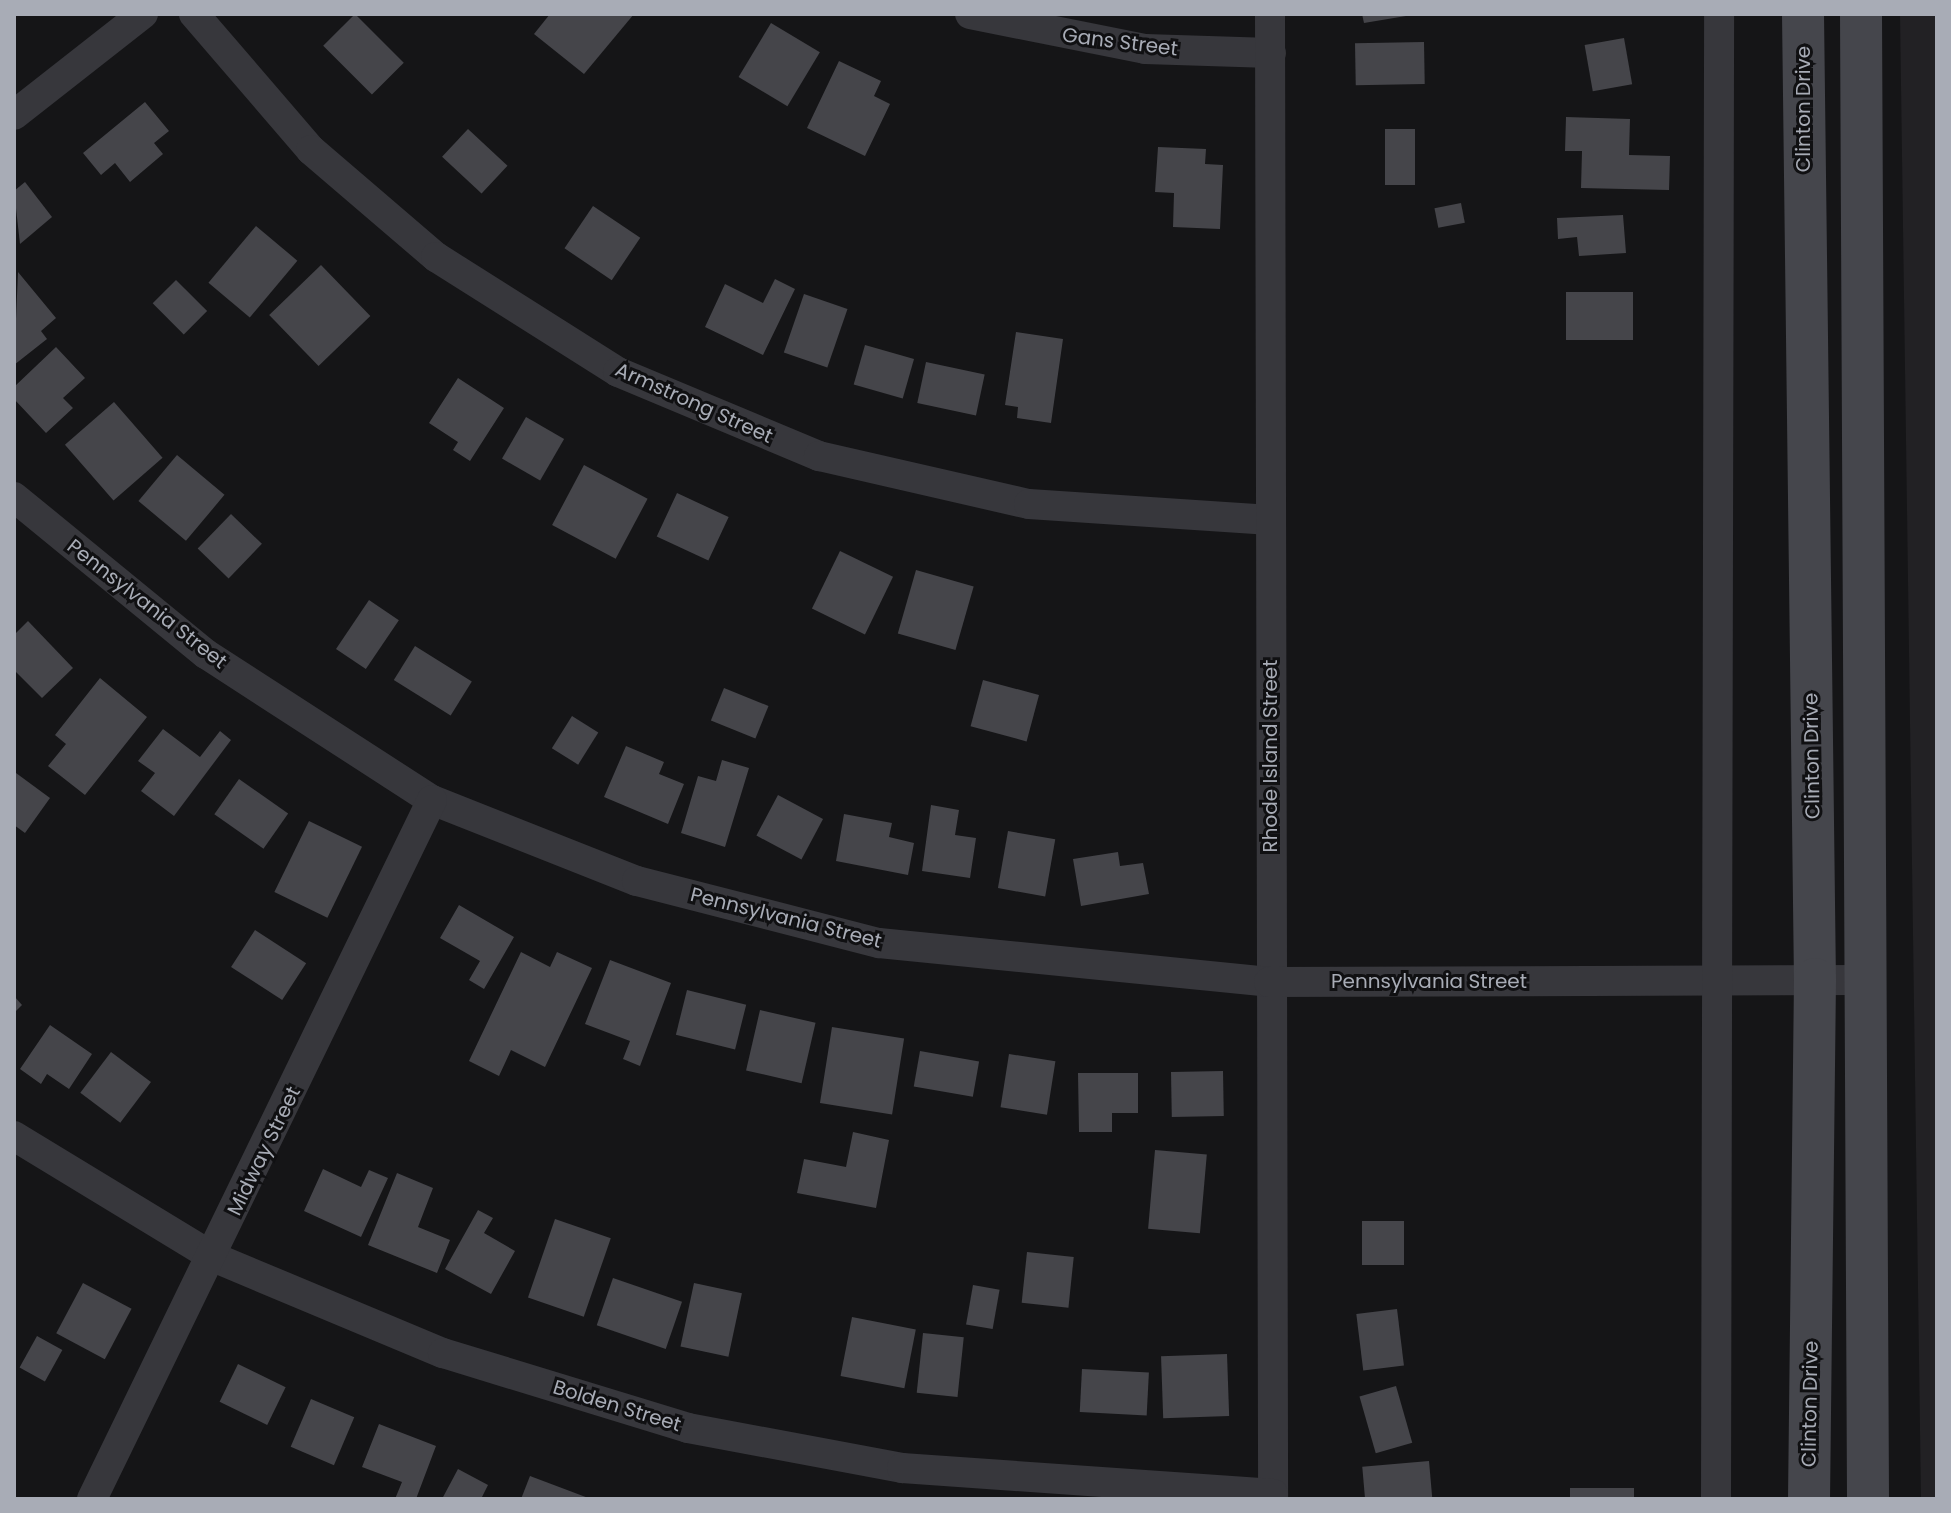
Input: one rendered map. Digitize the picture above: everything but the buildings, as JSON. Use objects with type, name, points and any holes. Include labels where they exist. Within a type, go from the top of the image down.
[{"type":"main road","name":"Clinton Drive","points":[[1803,14],[1815,979],[1809,1499]]},
{"type":"main road","points":[[1861,14],[1863,980],[1868,1499]]},
{"type":"street","points":[[14,115],[143,14]]},
{"type":"street","name":"Armstrong Street","points":[[194,14],[311,150],[425,247],[618,372],[819,456],[984,494],[1029,504],[1270,520]]},
{"type":"street","name":"Gans Street","points":[[970,14],[1145,49],[1271,53]]},
{"type":"street","name":"Rhode Island Street","points":[[1270,14],[1269,982],[1273,1496]]},
{"type":"street","points":[[1716,1499],[1719,14]]},
{"type":"street","name":"Pennsylvania Street","points":[[14,497],[206,654],[432,800],[637,881],[879,943],[1269,982],[1863,980]]},
{"type":"street","name":"Midway Street","points":[[92,1499],[213,1257],[432,800]]},
{"type":"street","name":"Bolden Street","points":[[14,1136],[213,1257],[443,1353],[688,1428],[902,1468],[1273,1496]]},
{"type":"shaded area","points":[[1900,14],[1937,14],[1937,1499],[1921,1499]]}]
